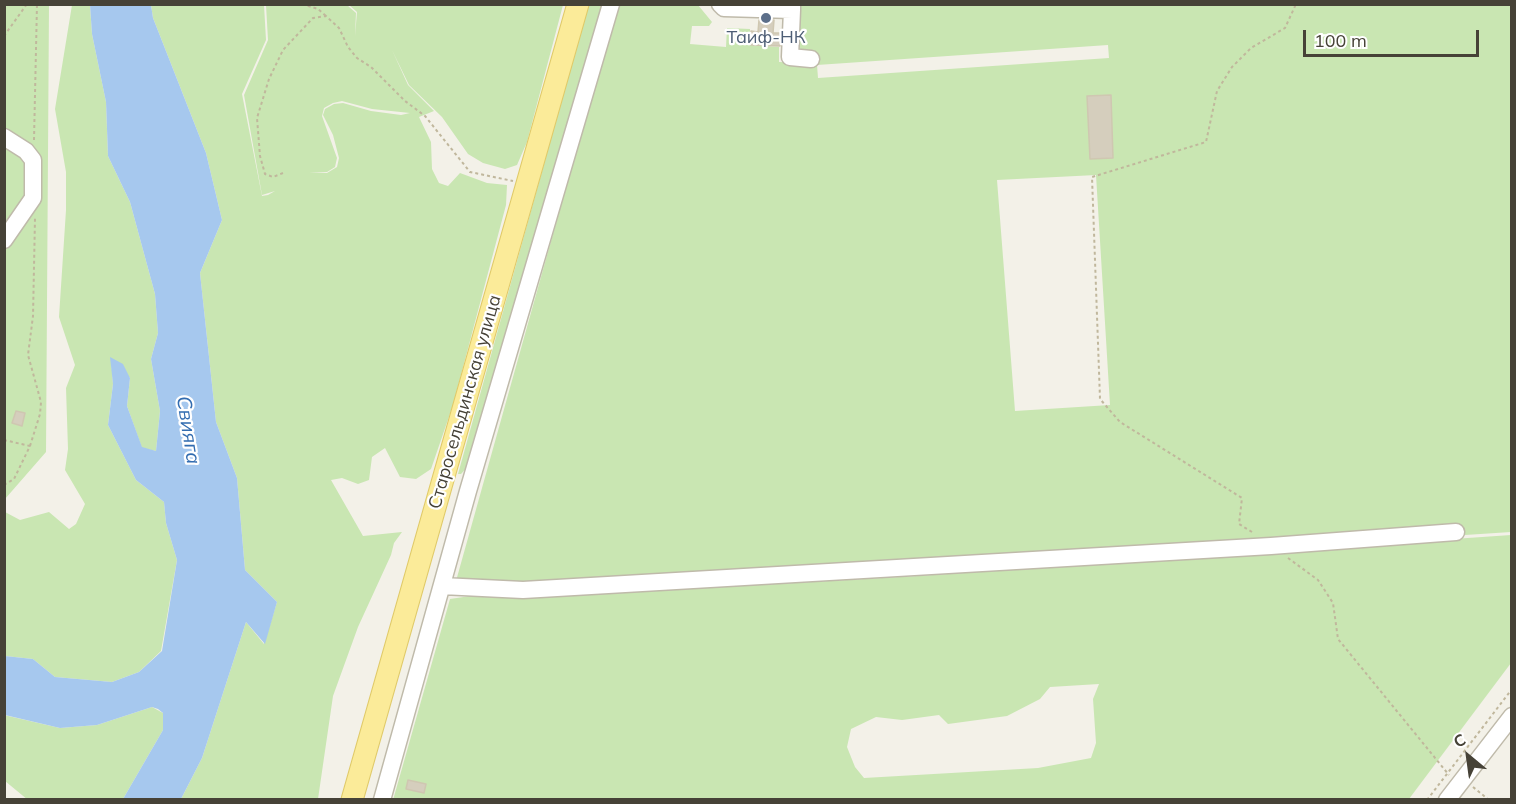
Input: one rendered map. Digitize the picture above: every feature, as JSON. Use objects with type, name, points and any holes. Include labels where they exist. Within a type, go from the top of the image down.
[{"type":"main road","name":"Старосельдинская улица","points":[[352,800],[578,4]]},
{"type":"street","points":[[382,800],[611,4]]},
{"type":"street","points":[[720,4],[724,8],[792,7],[790,57],[811,59]]},
{"type":"street","points":[[4,137],[33,160],[33,198],[4,240]]},
{"type":"street","points":[[442,586],[523,590],[1271,546],[1456,532]]},
{"type":"street","points":[[1447,800],[1455,777],[1512,716]]},
{"type":"path","points":[[4,36],[27,4]]},
{"type":"path","points":[[33,160],[37,4]]},
{"type":"path","points":[[302,4],[318,9],[339,28],[348,47],[357,58],[425,116],[470,172],[527,186]]},
{"type":"path","points":[[1296,4],[1285,28],[1251,48],[1227,75],[1217,91],[1206,142],[1092,177],[1100,399],[1120,422],[1242,498],[1239,524],[1318,580],[1333,603],[1338,639],[1455,777],[1489,800]]},
{"type":"path","points":[[283,174],[273,177],[265,174],[260,156],[257,118],[269,80],[284,50],[313,18],[326,16]]},
{"type":"path","points":[[4,485],[14,479],[30,446],[37,428],[41,402],[28,355],[33,316],[35,220],[33,198]]},
{"type":"path","points":[[4,440],[30,446]]},
{"type":"path","points":[[1427,800],[1455,777],[1512,689]]},
{"type":"green space","points":[[5,5],[49,5],[46,452],[5,499]]},
{"type":"green space","points":[[72,5],[90,5],[92,34],[106,102],[108,156],[130,202],[155,294],[158,333],[151,359],[160,411],[156,451],[142,448],[127,406],[130,378],[111,358],[113,384],[108,425],[136,480],[164,502],[166,523],[177,560],[161,651],[139,672],[112,682],[55,677],[33,659],[5,656],[5,512],[20,520],[49,512],[69,529],[76,524],[85,504],[65,470],[68,449],[66,388],[75,365],[59,317],[66,210],[66,172],[55,109]]},
{"type":"green space","points":[[151,5],[264,5],[266,40],[242,94],[262,196],[275,191],[262,195],[244,95],[268,40],[266,5],[347,5],[356,13],[355,36],[357,12],[349,5],[563,5],[527,142],[517,165],[505,169],[483,163],[468,154],[442,117],[409,85],[392,50],[408,85],[434,111],[419,117],[431,142],[432,169],[439,183],[448,186],[460,173],[487,183],[507,185],[506,205],[453,405],[431,469],[416,479],[400,477],[385,448],[372,457],[369,480],[358,484],[342,478],[331,480],[363,536],[402,532],[394,543],[391,555],[358,627],[333,696],[318,799],[181,799],[202,758],[246,622],[264,644],[277,602],[245,570],[237,478],[216,422],[200,273],[222,220],[206,153],[153,18]],"holes":[[[342,101],[372,109],[410,113],[401,115],[371,111],[343,103],[334,104],[325,109],[323,115],[333,135],[339,158],[337,167],[327,173],[309,173],[327,172],[335,167],[337,158],[322,116],[324,108],[333,103]]]},
{"type":"green space","points":[[588,5],[602,5],[478,440],[470,464],[461,474],[458,474]]},
{"type":"green space","points":[[617,5],[698,5],[712,22],[709,26],[692,26],[690,44],[726,47],[727,28],[750,29],[750,45],[779,47],[779,62],[812,63],[800,51],[798,5],[1511,5],[1511,532],[1465,535],[1460,527],[525,586],[456,581]],"holes":[[[1108,45],[1109,58],[818,78],[817,65]],[[1096,175],[1110,405],[1015,411],[997,180]]]},
{"type":"green space","points":[[1511,535],[1511,663],[1409,799],[393,800],[450,599],[477,595],[524,598],[918,576]],"holes":[[[1099,684],[1093,699],[1096,743],[1091,758],[1038,768],[864,778],[855,767],[847,747],[851,729],[876,717],[902,720],[939,715],[948,724],[1007,716],[1040,699],[1050,687]]]},
{"type":"green space","points":[[152,707],[163,713],[163,730],[123,799],[28,800],[5,781],[4,715],[60,728],[97,725]]},
{"type":"water","name":"Свияга","points":[[90,5],[151,5],[153,18],[206,153],[222,220],[200,273],[216,422],[237,478],[245,570],[277,602],[265,644],[246,622],[202,758],[181,799],[123,799],[163,730],[163,713],[158,709],[152,707],[97,725],[60,728],[5,715],[5,656],[33,659],[55,677],[112,682],[139,672],[162,651],[177,560],[166,523],[164,502],[136,480],[108,425],[113,384],[110,357],[123,364],[130,378],[127,406],[142,447],[156,451],[160,411],[151,359],[158,333],[155,294],[130,202],[108,156],[106,102],[92,34]]},
{"type":"building","name":"Таиф-НК","points":[[759,20],[774,20],[773,33],[780,33],[780,46],[751,45],[751,31],[758,32]]},
{"type":"building","points":[[1111,95],[1113,158],[1090,159],[1087,96]]},
{"type":"building","points":[[16,411],[25,413],[22,426],[12,423]]},
{"type":"building","points":[[408,780],[426,784],[424,793],[406,789]]},
{"type":"place","name":"Таиф-НК","points":[[766,18]]}]
